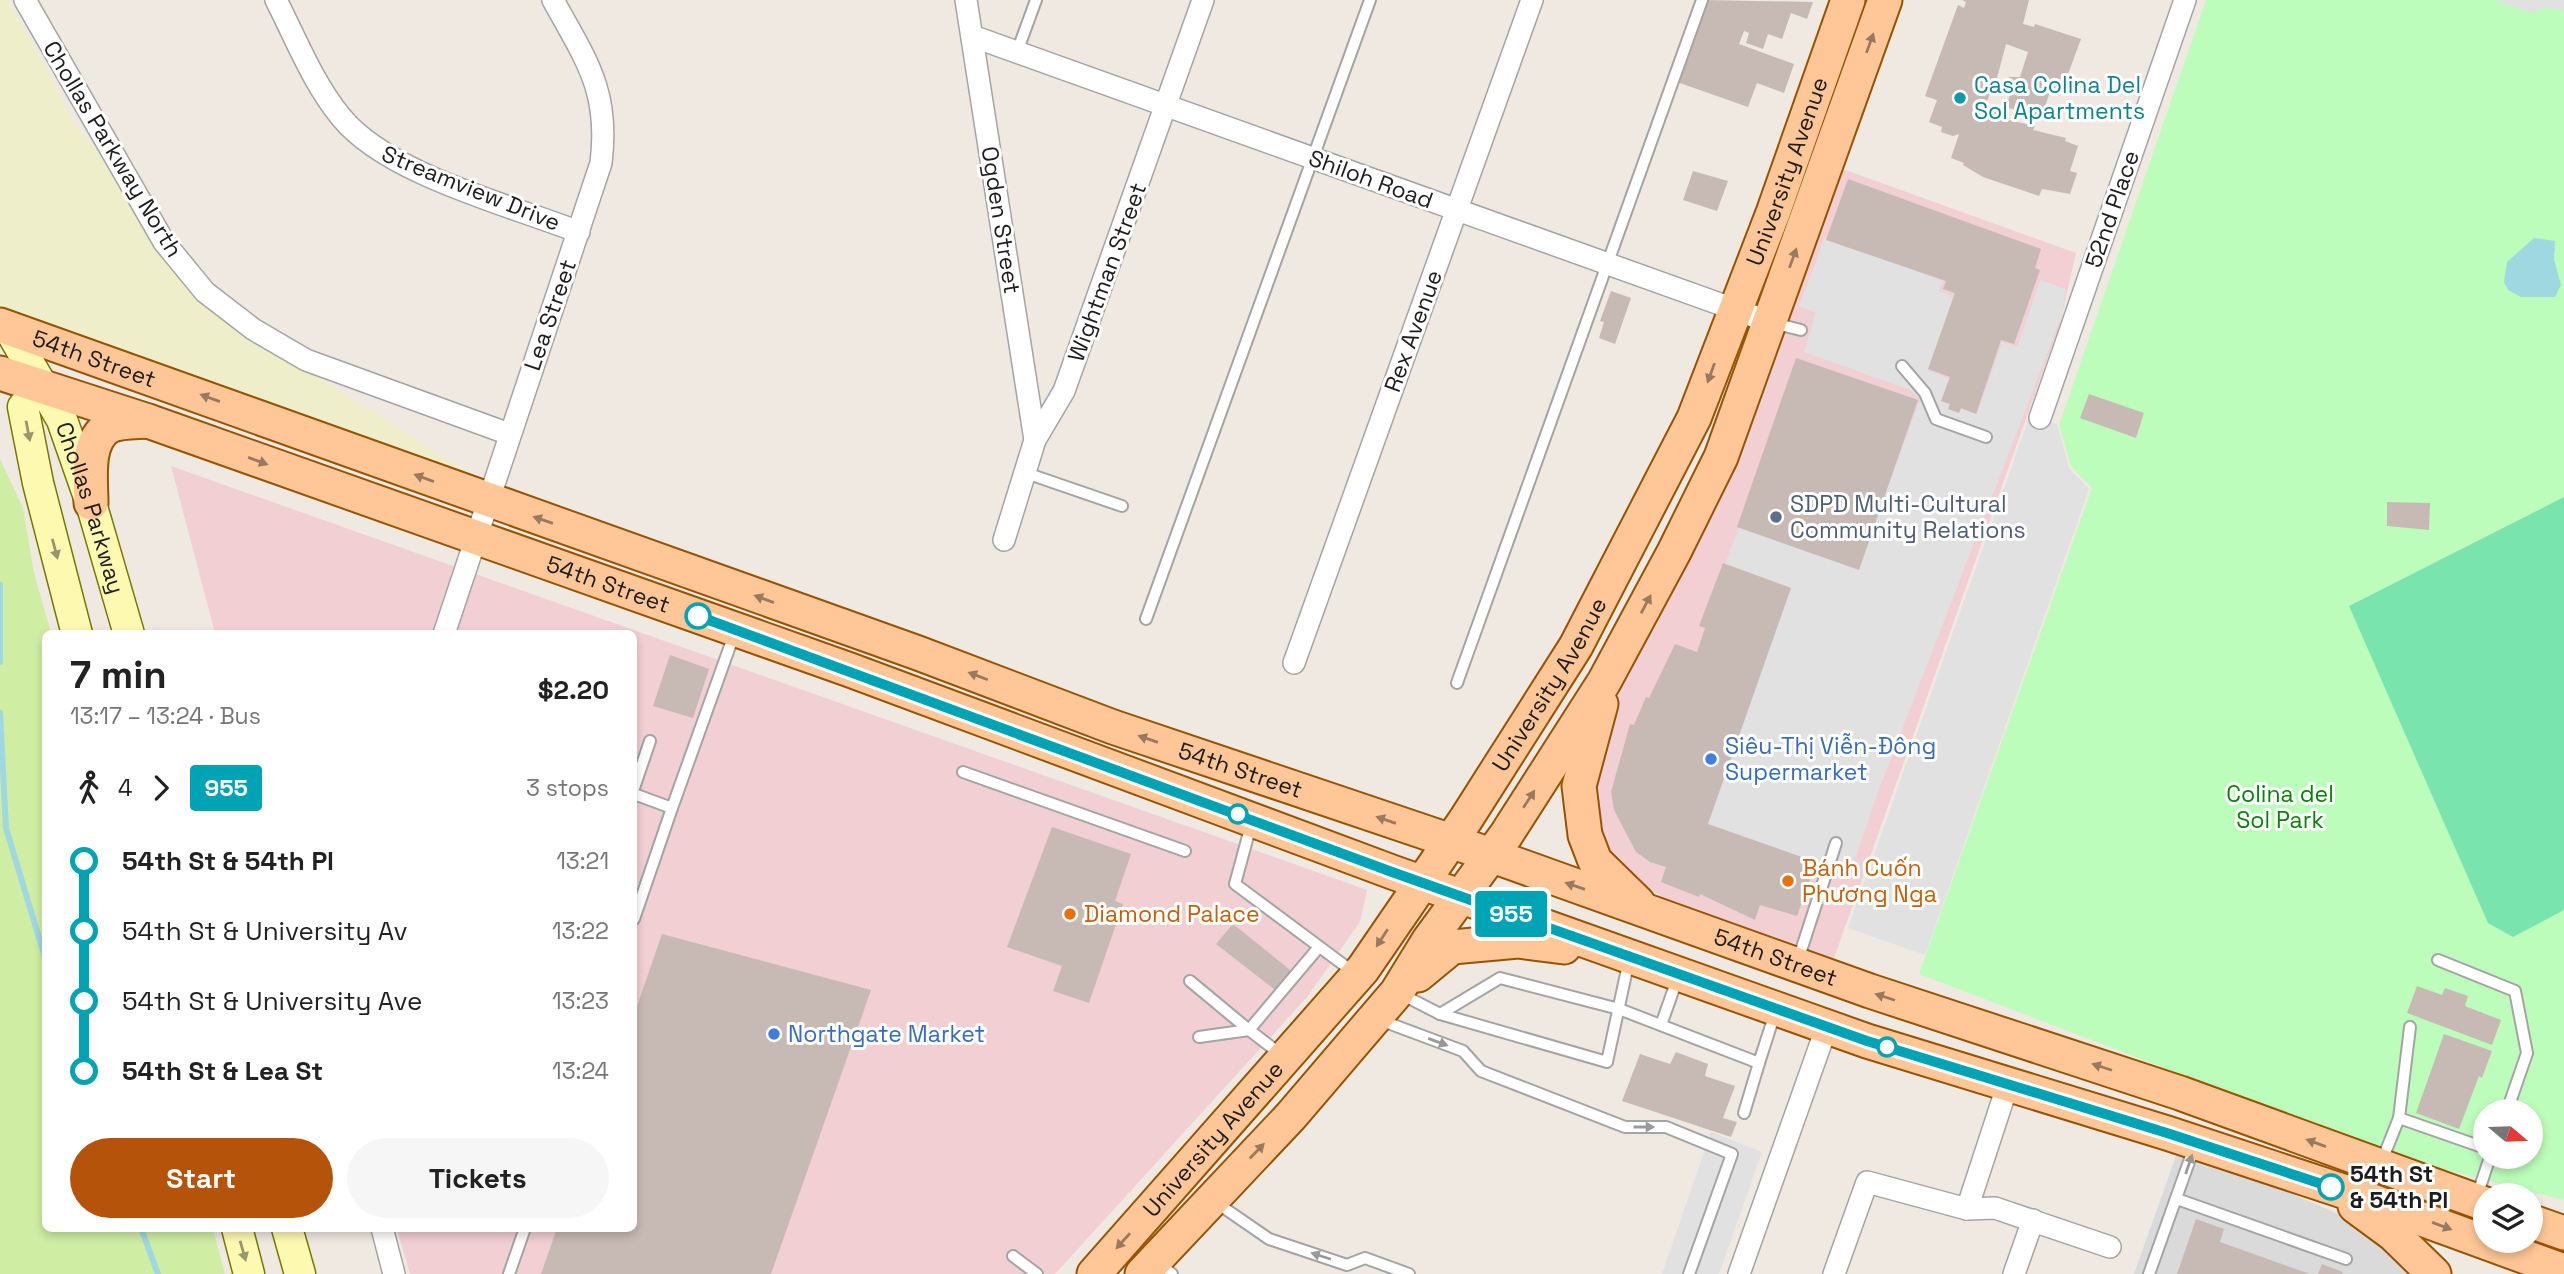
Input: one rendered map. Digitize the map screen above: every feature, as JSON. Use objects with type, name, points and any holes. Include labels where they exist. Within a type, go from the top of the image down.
[{"type":"main road","name":"University Avenue","points":[[1094,1274],[1358,975],[1451,841],[1576,646],[1694,418],[1848,0]]},
{"type":"main road","name":"University Avenue","points":[[1156,1269],[1211,1199],[1291,1116],[1397,992],[1491,856],[1604,682],[1674,552],[1785,326],[1885,0]]},
{"type":"main road","name":"54th Street","points":[[4,326],[1065,709],[1451,841],[1796,965],[2180,1093],[2380,1166],[2485,1182]]},
{"type":"main road","name":"Chollas Parkway","points":[[4,326],[62,420],[91,503],[129,630]]},
{"type":"main road","name":"54th Street","points":[[0,373],[148,421],[736,629],[1421,882],[1776,1009],[2196,1142],[2331,1187],[2564,1271]]},
{"type":"main road","name":"Chollas Parkway","points":[[41,385],[23,407],[38,483],[76,630]]},
{"type":"main road","points":[[91,503],[90,467],[102,435],[108,427],[148,421]]},
{"type":"main road","points":[[1604,682],[1600,710],[1578,786],[1585,835],[1595,861],[1618,887],[1651,913]]},
{"type":"main road","points":[[982,718],[1002,706],[1065,709]]},
{"type":"main road","points":[[1397,992],[1452,947],[1518,941],[1629,957]]},
{"type":"main road","points":[[2331,1187],[2393,1234],[2434,1274]]},
{"type":"main road","points":[[2543,1203],[2564,1209]]},
{"type":"main road","points":[[2543,1226],[2564,1233]]},
{"type":"main road","points":[[238,1232],[249,1274]]},
{"type":"main road","points":[[288,1232],[300,1274]]},
{"type":"street","name":"Chollas Parkway North","points":[[25,0],[164,242],[205,292],[253,329],[306,360],[509,434]]},
{"type":"street","name":"Streamview Drive","points":[[276,0],[331,105],[372,146],[414,169],[579,232]]},
{"type":"street","name":"Lea Street","points":[[445,630],[601,163],[602,112],[595,75],[553,0]]},
{"type":"street","name":"Ogden Street","points":[[966,0],[1035,440]]},
{"type":"street","name":"Wightman Street","points":[[1004,540],[1035,440],[1064,391],[1203,0]]},
{"type":"street","name":"Rex Avenue","points":[[1294,663],[1532,0]]},
{"type":"street","name":"52nd Place","points":[[2040,418],[2185,0]]},
{"type":"street","name":"Shiloh Road","points":[[972,36],[1785,326]]},
{"type":"street","points":[[1739,1274],[1827,1026]]},
{"type":"street","points":[[1967,1209],[2008,1084]]},
{"type":"street","points":[[1835,1274],[1867,1182],[1967,1209],[1995,1208],[2110,1247]]},
{"type":"street","points":[[2014,1274],[2033,1220]]},
{"type":"street","points":[[383,1232],[394,1274]]},
{"type":"lane","points":[[1017,52],[1036,0]]},
{"type":"lane","points":[[1146,619],[1370,0]]},
{"type":"lane","points":[[1457,683],[1608,264],[1660,110],[1702,0]]},
{"type":"lane","points":[[1902,366],[1925,393],[1936,419],[1986,438]]},
{"type":"lane","points":[[1026,473],[1122,506]]},
{"type":"lane","points":[[637,910],[736,629]]},
{"type":"lane","points":[[637,779],[650,741]]},
{"type":"lane","points":[[963,772],[1185,851]]},
{"type":"lane","points":[[637,795],[672,808]]},
{"type":"lane","points":[[1252,819],[1235,884],[1358,975]]},
{"type":"lane","points":[[1796,965],[1836,843]]},
{"type":"lane","points":[[1199,1037],[1249,1030],[1319,947]]},
{"type":"lane","points":[[1397,992],[1440,1014],[1607,1062],[1629,957]]},
{"type":"lane","points":[[2438,960],[2515,991],[2527,1053],[2511,1099]]},
{"type":"lane","points":[[1661,1025],[1679,974]]},
{"type":"lane","points":[[1440,1014],[1500,978],[1619,1009],[1759,1063]]},
{"type":"lane","points":[[1190,981],[1286,1058]]},
{"type":"lane","points":[[1744,1114],[1776,1009]]},
{"type":"lane","points":[[1374,1018],[1463,1051],[1481,1071],[1625,1127],[1666,1127],[1732,1154],[1689,1274]]},
{"type":"lane","points":[[2380,1166],[2399,1118],[2410,1027]]},
{"type":"lane","points":[[2399,1118],[2473,1144]]},
{"type":"lane","points":[[2149,1274],[2196,1142]]},
{"type":"lane","points":[[1211,1199],[1269,1239],[1347,1265],[1365,1258],[1409,1274]]},
{"type":"lane","points":[[2176,1199],[2346,1259]]},
{"type":"lane","points":[[509,1274],[523,1232]]},
{"type":"lane","points":[[1013,1256],[1037,1274]]},
{"type":"shaded area","points":[[2494,0],[2564,0],[2564,10],[2542,8],[2529,12]]},
{"type":"shaded area","points":[[1837,167],[2076,253],[2060,323],[1833,961],[1669,903],[1609,858],[1591,827],[1592,753],[1609,712],[1695,549],[1727,478]]},
{"type":"shaded area","points":[[1825,237],[1943,281],[1939,291],[1953,297],[1928,370],[1950,379],[1942,402],[1977,414],[2002,342],[2017,347],[2040,280],[2066,289],[2061,318],[1878,792],[1850,874],[1707,824],[1790,587],[1725,564],[1740,525],[1858,568],[1920,399],[1910,390],[1804,352],[1816,313],[1799,306]]},
{"type":"shaded area","points":[[2030,415],[2057,424],[2069,468],[2089,489],[1925,955],[1848,928]]},
{"type":"shaded area","points":[[171,466],[634,630],[214,630]]},
{"type":"shaded area","points":[[637,631],[1367,890],[1360,922],[1307,997],[1055,1274],[410,1274],[398,1232],[637,1232]]},
{"type":"shaded area","points":[[1711,1132],[1762,1152],[1719,1274],[1662,1274]]},
{"type":"shaded area","points":[[2176,1156],[2290,1193],[2362,1224],[2419,1274],[2134,1274]]},
{"type":"green space","points":[[0,0],[8,0],[51,76],[75,126],[117,173],[221,316],[482,481],[0,313]]},
{"type":"green space","name":"Colina del Sol Park","points":[[2206,0],[2564,0],[2564,1200],[2543,1195],[2543,1183],[2497,1183],[2399,1158],[1919,974],[2092,488],[2071,466],[2059,425]]},
{"type":"green space","points":[[0,459],[23,508],[34,573],[50,630],[42,630],[42,1232],[214,1232],[225,1274],[0,1274]]},
{"type":"green space","points":[[2564,497],[2564,910],[2513,937],[2488,923],[2349,606]]},
{"type":"water","points":[[2534,238],[2555,241],[2554,259],[2561,285],[2555,297],[2521,297],[2508,290],[2504,282],[2507,262]]},
{"type":"building","points":[[1704,0],[1813,2],[1807,19],[1791,13],[1782,39],[1768,34],[1763,49],[1746,43],[1749,33],[1744,31],[1739,44],[1794,64],[1784,93],[1757,83],[1748,107],[1677,82]]},
{"type":"building","name":"Casa Colina Del Sol Apartments","points":[[1962,0],[2029,0],[2023,24],[2034,27],[2035,24],[2081,39],[2061,93],[2051,89],[2041,118],[2006,107],[2012,87],[2006,85],[2009,77],[2020,77],[2028,52],[2006,44],[1997,78],[1985,106],[2003,109],[2000,118],[2035,126],[2033,130],[2066,138],[2065,141],[2078,146],[2070,171],[2077,173],[2070,194],[2042,189],[2039,196],[1983,177],[1963,165],[1964,163],[1951,158],[1959,134],[1953,136],[1941,132],[1942,127],[1929,122],[1937,100],[1925,96],[1958,5],[1964,8],[1966,2]]},
{"type":"building","points":[[1693,171],[1728,181],[1717,211],[1683,200]]},
{"type":"building","points":[[1848,179],[2041,249],[2035,268],[2040,270],[2014,344],[2001,340],[1976,414],[1961,408],[1959,413],[1948,409],[1950,404],[1941,401],[1950,377],[1928,369],[1955,293],[1943,289],[1946,281],[1826,240]]},
{"type":"building","points":[[1611,291],[1631,298],[1615,344],[1599,338],[1604,322],[1600,321]]},
{"type":"building","points":[[1796,358],[1918,400],[1859,570],[1737,527]]},
{"type":"building","points":[[2089,394],[2144,413],[2136,438],[2080,418]]},
{"type":"building","points":[[2387,502],[2430,503],[2429,530],[2387,526]]},
{"type":"building","points":[[1723,563],[1791,588],[1708,824],[1816,862],[1797,916],[1760,905],[1755,920],[1700,894],[1699,897],[1661,882],[1666,867],[1650,862],[1636,852],[1614,810],[1611,792],[1630,724],[1634,725],[1675,644],[1697,652],[1705,628],[1699,626]]},
{"type":"building","points":[[670,655],[709,669],[693,718],[653,706]]},
{"type":"building","name":"Diamond Palace","points":[[1052,827],[1131,854],[1115,901],[1123,904],[1089,1003],[1053,991],[1062,966],[1007,947]]},
{"type":"building","points":[[1233,924],[1294,973],[1279,993],[1216,944]]},
{"type":"building","points":[[662,934],[871,990],[771,1274],[541,1274],[556,1232],[637,1232],[637,1006]]},
{"type":"building","points":[[2417,986],[2442,995],[2445,988],[2468,996],[2465,1006],[2501,1020],[2492,1045],[2407,1013]]},
{"type":"building","points":[[2444,1034],[2492,1051],[2482,1078],[2479,1076],[2459,1129],[2416,1113]]},
{"type":"building","points":[[1676,1052],[1708,1064],[1705,1076],[1735,1086],[1723,1118],[1737,1122],[1731,1137],[1622,1101],[1640,1054],[1670,1064]]},
{"type":"building","points":[[2196,1219],[2224,1229],[2220,1242],[2310,1274],[2177,1274]]},
{"type":"building","points":[[2322,1264],[2343,1272],[2318,1274]]},
{"type":"waterway","points":[[0,585],[0,662]]},
{"type":"waterway","points":[[0,713],[6,828],[42,948]]},
{"type":"waterway","points":[[142,1232],[158,1274]]},
{"type":"bus line","name":"955","points":[[698,616],[1071,751],[1392,872],[1867,1041],[2167,1133],[2331,1187]]},
{"type":"place","name":"Casa Colina Del Sol Apartments","points":[[1960,98]]},
{"type":"place","name":"SDPD Multi-Cultural Community Relations","points":[[1776,517]]},
{"type":"place","name":"Siêu-Thị Viễn-Đông Supermarket","points":[[1711,759]]},
{"type":"place","name":"Bánh Cuốn Phương Nga","points":[[1788,881]]},
{"type":"place","name":"Diamond Palace","points":[[1070,914]]},
{"type":"place","name":"Northgate Market","points":[[774,1034]]},
{"type":"place","name":"54th St & 54th Pl","points":[[2331,1187]]}]
